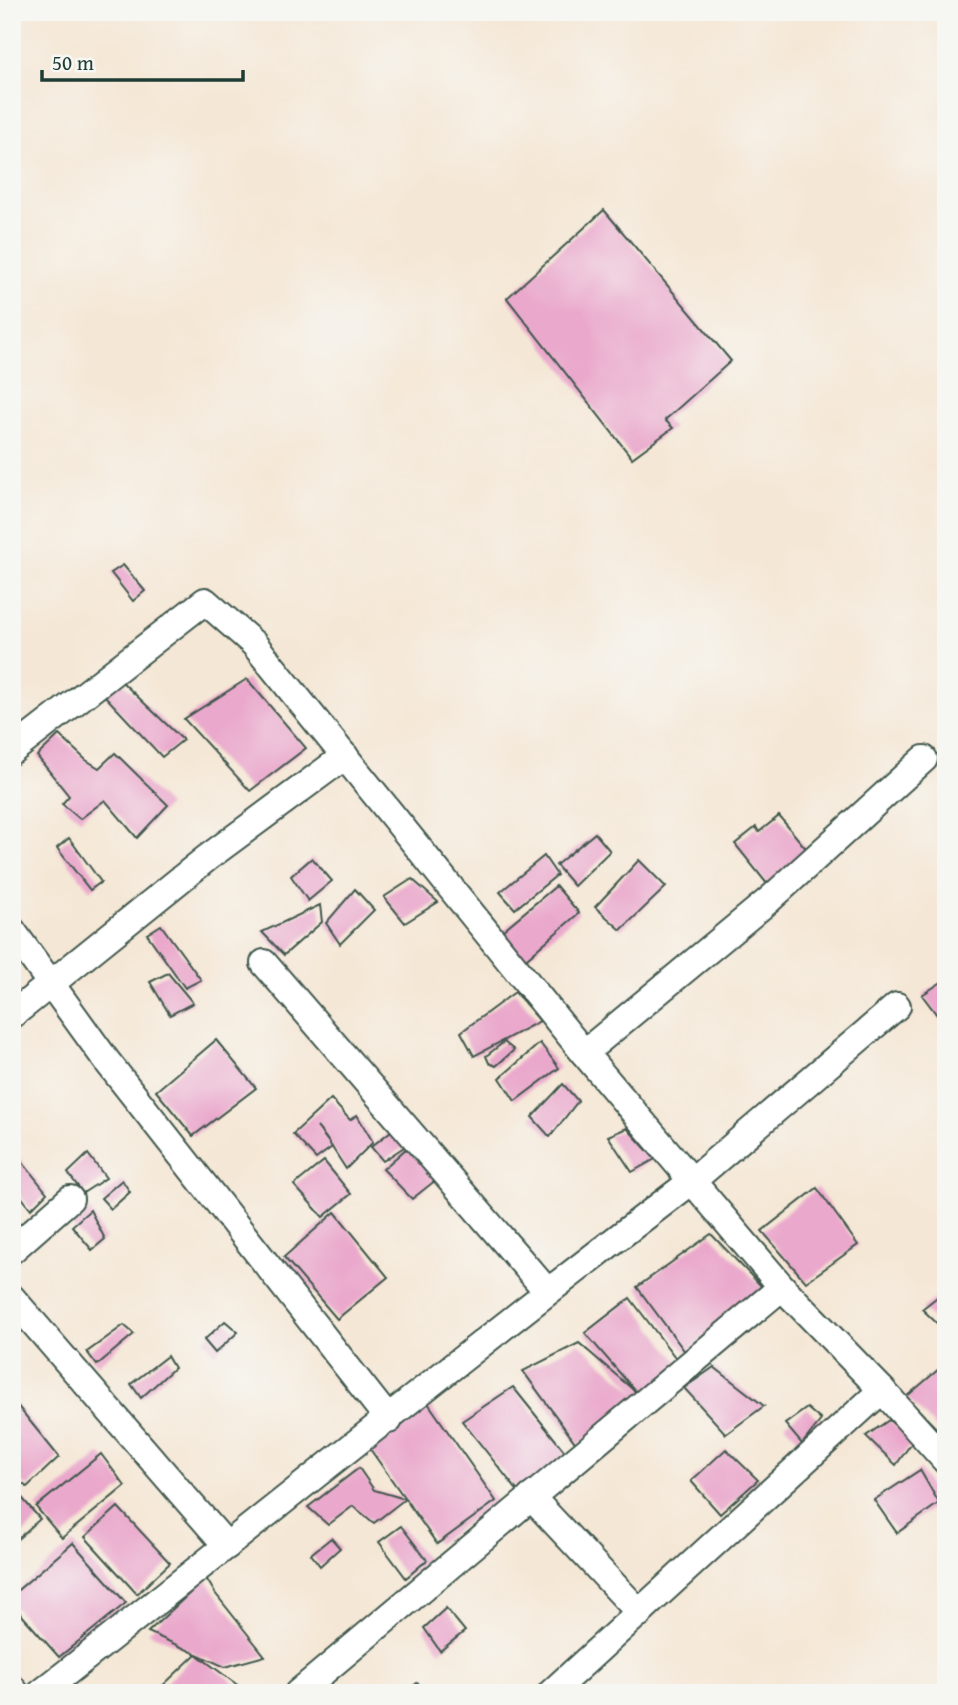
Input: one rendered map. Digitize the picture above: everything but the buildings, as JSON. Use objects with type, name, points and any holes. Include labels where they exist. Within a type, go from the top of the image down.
[{"type":"street","points":[[12,751],[205,601],[254,644],[584,1053],[782,1287],[882,1390],[946,1461]]},
{"type":"street","points":[[12,1015],[217,851],[345,756]]},
{"type":"street","points":[[584,1053],[769,900],[924,760]]},
{"type":"street","points":[[12,930],[106,1060],[389,1420]]},
{"type":"street","points":[[264,963],[547,1291]]},
{"type":"street","points":[[41,1693],[389,1420],[547,1291],[692,1181],[897,1006]]},
{"type":"street","points":[[12,1250],[70,1199]]},
{"type":"street","points":[[298,1693],[782,1287]]},
{"type":"street","points":[[12,1298],[227,1546]]},
{"type":"street","points":[[551,1693],[882,1390]]},
{"type":"street","points":[[531,1497],[640,1613]]},
{"type":"street","points":[[12,1688],[16,1693]]}]
